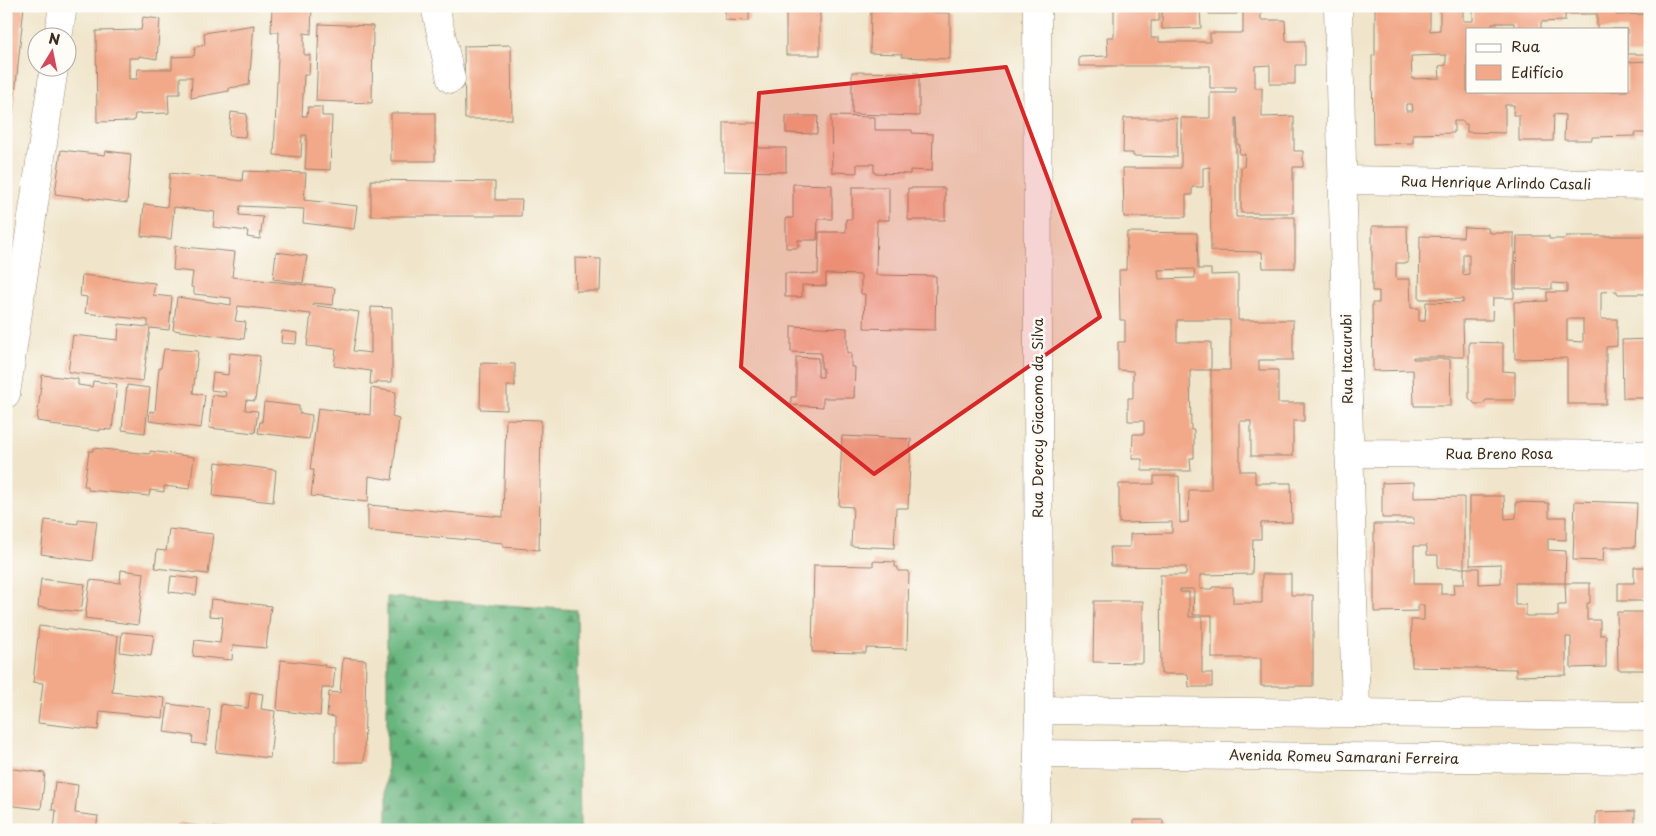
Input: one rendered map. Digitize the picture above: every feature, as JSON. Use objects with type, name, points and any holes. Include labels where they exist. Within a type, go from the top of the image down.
[{"type":"street","points":[[60,28],[63,6]]},
{"type":"street","points":[[435,6],[452,79]]},
{"type":"street","name":"Rua Derocy Giacomo da Silva","points":[[1036,830],[1039,710],[1038,6]]},
{"type":"street","name":"Rua Itacurubi","points":[[1338,6],[1356,712]]},
{"type":"street","points":[[6,394],[53,78]]},
{"type":"street","name":"Rua Henrique Arlindo Casali","points":[[1342,180],[1650,185]]},
{"type":"street","name":"Rua Breno Rosa","points":[[1349,454],[1650,454]]},
{"type":"street","points":[[1039,710],[1356,712],[1591,717],[1650,716]]},
{"type":"street","points":[[1589,760],[1591,717]]},
{"type":"street","name":"Avenida Romeu Samarani Ferreira","points":[[1038,754],[1650,760]]},
{"type":"highlighted area","points":[[1006,67],[1100,317],[874,474],[741,367],[759,93]]},
{"type":"green space","points":[[387,597],[577,610],[580,830],[387,830]]},
{"type":"building","points":[[6,6],[24,6],[13,114],[6,114]]},
{"type":"building","points":[[272,6],[312,6],[311,34],[304,33],[304,55],[310,55],[309,75],[304,75],[302,116],[307,116],[308,107],[322,107],[322,116],[332,116],[330,170],[305,169],[307,135],[302,135],[301,157],[274,155],[279,32],[271,32]]},
{"type":"building","points":[[725,6],[752,6],[752,9],[749,9],[749,21],[725,20]]},
{"type":"building","points":[[786,6],[820,6],[820,55],[786,55]]},
{"type":"building","points":[[1114,6],[1159,6],[1159,21],[1151,21],[1151,38],[1159,38],[1159,42],[1210,42],[1210,33],[1243,33],[1243,12],[1237,12],[1237,14],[1209,14],[1209,6],[1261,6],[1261,20],[1285,20],[1286,41],[1305,41],[1305,65],[1295,65],[1295,84],[1270,84],[1270,65],[1255,66],[1255,88],[1262,88],[1262,117],[1294,116],[1294,151],[1303,151],[1303,167],[1293,167],[1293,213],[1241,213],[1241,167],[1244,167],[1245,154],[1239,154],[1240,145],[1238,145],[1236,118],[1236,217],[1295,217],[1295,268],[1263,268],[1262,252],[1211,251],[1210,167],[1203,168],[1203,187],[1192,187],[1192,195],[1186,195],[1186,217],[1124,217],[1123,168],[1181,168],[1181,118],[1210,118],[1210,93],[1236,93],[1236,88],[1210,88],[1210,66],[1079,66],[1079,57],[1108,56],[1107,37],[1114,37]]},
{"type":"building","points":[[1162,6],[1200,6],[1201,28],[1162,29]]},
{"type":"building","points":[[1375,6],[1430,6],[1430,31],[1440,30],[1440,6],[1463,6],[1463,21],[1473,21],[1473,6],[1616,6],[1616,15],[1650,14],[1650,54],[1628,54],[1628,28],[1597,28],[1597,14],[1565,14],[1565,21],[1541,22],[1541,28],[1514,28],[1514,23],[1492,23],[1492,28],[1466,28],[1466,92],[1628,92],[1628,62],[1650,61],[1650,133],[1635,133],[1635,136],[1592,137],[1592,140],[1564,140],[1565,115],[1554,114],[1553,141],[1519,141],[1519,115],[1513,115],[1514,105],[1505,105],[1505,133],[1467,132],[1467,124],[1464,124],[1463,121],[1454,121],[1454,133],[1413,134],[1413,143],[1373,144],[1372,56],[1375,55]],"holes":[[[1446,55],[1446,65],[1439,66],[1440,78],[1412,79],[1411,56]],[[1406,104],[1412,104],[1413,111],[1406,111]]]},
{"type":"building","points":[[871,11],[950,13],[950,59],[902,57],[902,54],[870,53]]},
{"type":"building","points":[[143,17],[160,19],[157,59],[139,56],[139,58],[129,58],[129,79],[137,79],[138,69],[172,69],[172,57],[194,56],[195,47],[205,45],[204,33],[254,25],[249,85],[191,98],[192,77],[180,77],[180,94],[168,94],[169,113],[135,114],[134,121],[97,122],[96,31],[141,30]]},
{"type":"building","points":[[319,24],[373,26],[372,103],[316,101]]},
{"type":"building","points":[[511,45],[512,119],[465,119],[464,46]]},
{"type":"building","points":[[852,72],[919,73],[919,116],[852,114]]},
{"type":"building","points":[[231,112],[247,114],[245,137],[229,136]]},
{"type":"building","points":[[391,113],[435,113],[435,161],[391,161]]},
{"type":"building","points":[[786,116],[818,116],[817,134],[786,133]]},
{"type":"building","points":[[831,116],[875,117],[875,130],[912,130],[912,133],[933,134],[932,171],[910,170],[910,174],[874,173],[874,164],[857,164],[857,173],[832,172]]},
{"type":"building","points":[[1124,118],[1177,118],[1177,157],[1133,156],[1133,153],[1123,153]]},
{"type":"building","points":[[724,123],[758,123],[758,148],[786,148],[786,172],[724,171]]},
{"type":"building","points":[[61,150],[105,155],[106,151],[131,154],[127,203],[55,194]]},
{"type":"building","points":[[243,171],[306,173],[304,200],[357,206],[354,229],[303,223],[304,209],[240,206],[239,215],[263,217],[260,239],[247,237],[248,231],[213,227],[215,212],[174,207],[171,239],[141,236],[144,204],[167,207],[170,173],[242,181]]},
{"type":"building","points":[[371,180],[495,182],[495,200],[522,200],[521,216],[371,216]]},
{"type":"building","points":[[793,184],[832,185],[832,219],[818,219],[817,240],[798,240],[798,248],[786,248],[786,218],[793,218]]},
{"type":"building","points":[[852,187],[889,187],[889,220],[877,220],[876,275],[936,276],[935,330],[864,328],[865,294],[861,294],[861,275],[826,274],[826,286],[802,285],[802,297],[785,297],[785,273],[818,274],[819,232],[846,232],[846,219],[852,219]]},
{"type":"building","points":[[908,188],[945,188],[945,220],[908,220]]},
{"type":"building","points":[[1372,226],[1407,226],[1408,263],[1396,263],[1396,279],[1410,279],[1411,308],[1419,308],[1419,321],[1425,321],[1426,302],[1463,303],[1463,299],[1419,299],[1420,236],[1463,237],[1464,227],[1488,228],[1489,233],[1514,233],[1514,298],[1493,298],[1492,320],[1463,320],[1464,357],[1413,357],[1413,359],[1450,359],[1451,406],[1414,406],[1413,370],[1373,371],[1372,303],[1379,303],[1379,291],[1372,291]],"holes":[[[1463,254],[1469,254],[1469,274],[1463,275]]]},
{"type":"building","points":[[1127,232],[1197,233],[1198,269],[1211,269],[1211,275],[1238,274],[1238,320],[1293,320],[1293,360],[1259,360],[1259,370],[1278,370],[1278,403],[1304,403],[1304,421],[1293,421],[1293,456],[1251,456],[1251,421],[1240,421],[1240,471],[1255,471],[1255,483],[1291,483],[1292,522],[1261,523],[1261,539],[1253,539],[1252,574],[1200,575],[1200,589],[1233,587],[1233,603],[1262,603],[1262,574],[1291,574],[1291,595],[1313,595],[1313,686],[1261,686],[1261,658],[1212,658],[1212,615],[1193,615],[1194,589],[1180,589],[1180,592],[1189,592],[1189,617],[1202,617],[1202,673],[1212,673],[1212,687],[1189,687],[1188,674],[1161,674],[1160,575],[1186,575],[1186,567],[1111,566],[1110,547],[1130,547],[1130,534],[1172,533],[1172,522],[1119,523],[1119,484],[1154,484],[1154,476],[1179,476],[1180,523],[1188,522],[1189,490],[1211,490],[1211,370],[1190,370],[1191,430],[1194,430],[1194,458],[1190,458],[1191,471],[1142,471],[1142,459],[1132,459],[1133,434],[1144,434],[1144,421],[1128,421],[1128,398],[1133,398],[1133,371],[1118,370],[1118,342],[1125,342],[1125,320],[1120,320],[1119,270],[1126,270]],"holes":[[[1194,269],[1195,278],[1159,279],[1158,270]],[[1177,320],[1230,320],[1230,370],[1211,370],[1211,342],[1177,342]]]},
{"type":"building","points":[[1517,236],[1549,236],[1549,239],[1566,239],[1566,236],[1650,236],[1650,294],[1617,294],[1617,291],[1601,292],[1601,319],[1617,319],[1617,346],[1606,347],[1606,404],[1567,404],[1567,358],[1515,359],[1514,302],[1547,301],[1547,292],[1567,292],[1567,284],[1552,283],[1552,289],[1516,289]],"holes":[[[1567,319],[1583,319],[1583,342],[1567,341]]]},
{"type":"building","points":[[175,246],[235,252],[232,277],[335,288],[333,305],[313,303],[312,305],[359,312],[353,351],[371,353],[371,307],[392,308],[392,382],[370,384],[371,371],[334,366],[336,349],[307,346],[311,314],[238,306],[235,321],[246,322],[244,339],[173,330],[177,297],[231,305],[231,298],[194,294],[194,288],[191,287],[193,272],[173,270]]},
{"type":"building","points":[[276,252],[307,256],[303,283],[273,279]]},
{"type":"building","points":[[575,258],[601,259],[600,291],[576,291]]},
{"type":"building","points":[[82,275],[155,283],[153,295],[172,297],[169,330],[150,328],[143,381],[68,372],[73,335],[118,340],[119,324],[148,327],[148,320],[85,313],[87,297],[80,296]]},
{"type":"building","points":[[791,326],[847,328],[847,353],[851,353],[851,367],[855,367],[854,398],[823,398],[823,407],[791,405],[791,397],[796,397],[796,357],[818,358],[818,377],[823,377],[823,368],[821,368],[821,353],[791,352]]},
{"type":"building","points":[[282,331],[297,333],[296,344],[281,343]]},
{"type":"building","points":[[1650,339],[1650,398],[1623,398],[1622,340]]},
{"type":"building","points":[[1469,342],[1503,343],[1503,371],[1515,372],[1515,400],[1486,400],[1483,404],[1475,404],[1469,398]]},
{"type":"building","points":[[164,349],[198,351],[193,393],[205,395],[201,428],[149,421],[150,411],[155,412],[159,368],[161,368]]},
{"type":"building","points":[[230,353],[260,356],[255,401],[246,400],[245,410],[258,411],[255,433],[209,428],[212,395],[225,397],[226,392],[211,390],[213,373],[228,375]]},
{"type":"building","points":[[481,363],[515,364],[515,386],[507,386],[507,410],[480,409]]},
{"type":"building","points":[[42,375],[78,379],[78,385],[92,387],[93,381],[117,384],[112,430],[100,429],[100,431],[51,425],[51,423],[37,421]]},
{"type":"building","points":[[127,385],[150,388],[145,433],[122,430]]},
{"type":"building","points":[[371,388],[396,392],[392,417],[399,419],[392,480],[369,476],[368,502],[311,496],[314,470],[310,470],[318,408],[370,415]]},
{"type":"building","points":[[264,402],[299,406],[299,413],[312,415],[309,439],[258,433],[260,422],[262,422]]},
{"type":"building","points":[[506,419],[541,420],[539,550],[503,547],[503,543],[368,531],[368,505],[503,517]]},
{"type":"building","points":[[842,436],[911,439],[908,508],[896,508],[894,548],[851,546],[853,507],[839,506]]},
{"type":"building","points":[[93,448],[150,454],[150,451],[194,457],[190,489],[164,486],[164,492],[150,490],[149,496],[88,490],[88,486],[84,486],[89,451],[93,451]]},
{"type":"building","points":[[216,462],[276,470],[273,502],[213,496]]},
{"type":"building","points":[[1414,482],[1414,498],[1464,497],[1464,568],[1479,568],[1479,584],[1501,583],[1501,564],[1470,565],[1470,496],[1504,496],[1505,519],[1516,518],[1516,502],[1549,503],[1549,517],[1566,517],[1566,540],[1548,539],[1548,550],[1566,551],[1565,583],[1590,583],[1590,603],[1587,603],[1587,620],[1600,620],[1600,635],[1606,635],[1606,667],[1571,668],[1571,637],[1566,637],[1566,675],[1516,676],[1516,669],[1412,667],[1411,620],[1424,620],[1424,605],[1418,605],[1418,611],[1374,612],[1374,524],[1414,524],[1414,518],[1382,518],[1382,483]],"holes":[[[1414,546],[1427,546],[1427,555],[1438,555],[1438,568],[1464,568],[1464,584],[1453,584],[1454,594],[1441,594],[1441,584],[1414,584]],[[1515,583],[1565,583],[1566,605],[1558,605],[1558,616],[1526,616],[1526,605],[1515,605]]]},
{"type":"building","points":[[1575,501],[1637,503],[1635,547],[1604,547],[1603,561],[1573,560]]},
{"type":"building","points":[[78,519],[97,521],[92,561],[41,554],[45,520],[78,524]]},
{"type":"building","points":[[169,529],[213,534],[208,574],[155,568],[157,550],[166,551]]},
{"type":"building","points":[[873,561],[895,562],[895,567],[898,567],[898,571],[909,571],[907,649],[866,648],[866,653],[812,652],[814,565],[873,566]]},
{"type":"building","points":[[1634,567],[1650,567],[1650,601],[1618,601],[1618,583],[1634,583]]},
{"type":"building","points":[[121,570],[144,573],[138,625],[85,618],[90,580],[120,583]]},
{"type":"building","points":[[171,576],[198,579],[196,595],[169,592]]},
{"type":"building","points":[[41,579],[85,584],[81,612],[38,607]]},
{"type":"building","points":[[211,599],[271,606],[266,648],[233,645],[232,660],[193,656],[195,640],[220,643],[223,617],[209,616]]},
{"type":"building","points":[[1094,601],[1143,601],[1143,663],[1093,662]]},
{"type":"building","points":[[1617,612],[1650,612],[1650,670],[1618,670]]},
{"type":"building","points":[[39,626],[118,636],[112,692],[165,698],[163,718],[100,711],[98,730],[38,723],[43,683],[33,682]]},
{"type":"building","points":[[122,632],[154,635],[151,656],[120,652]]},
{"type":"building","points":[[343,658],[366,660],[364,762],[335,762],[335,717],[327,716],[329,692],[340,693]]},
{"type":"building","points":[[281,660],[325,665],[324,667],[335,668],[333,688],[322,688],[320,716],[277,710]]},
{"type":"building","points":[[250,692],[263,694],[261,709],[275,711],[270,758],[216,752],[221,704],[248,708]]},
{"type":"building","points":[[168,704],[210,709],[206,745],[192,743],[193,736],[164,732]]},
{"type":"building","points":[[6,768],[45,773],[41,809],[6,805]]},
{"type":"building","points":[[55,782],[78,785],[75,813],[98,816],[96,830],[54,830],[56,810],[52,810]]},
{"type":"building","points":[[1635,811],[1635,830],[1596,830],[1596,812]]},
{"type":"building","points":[[1134,820],[1163,820],[1163,830],[1134,830]]},
{"type":"building","points":[[178,824],[225,828],[225,830],[177,830]]},
{"type":"building","points":[[1441,828],[1468,828],[1468,830],[1441,830]]}]
